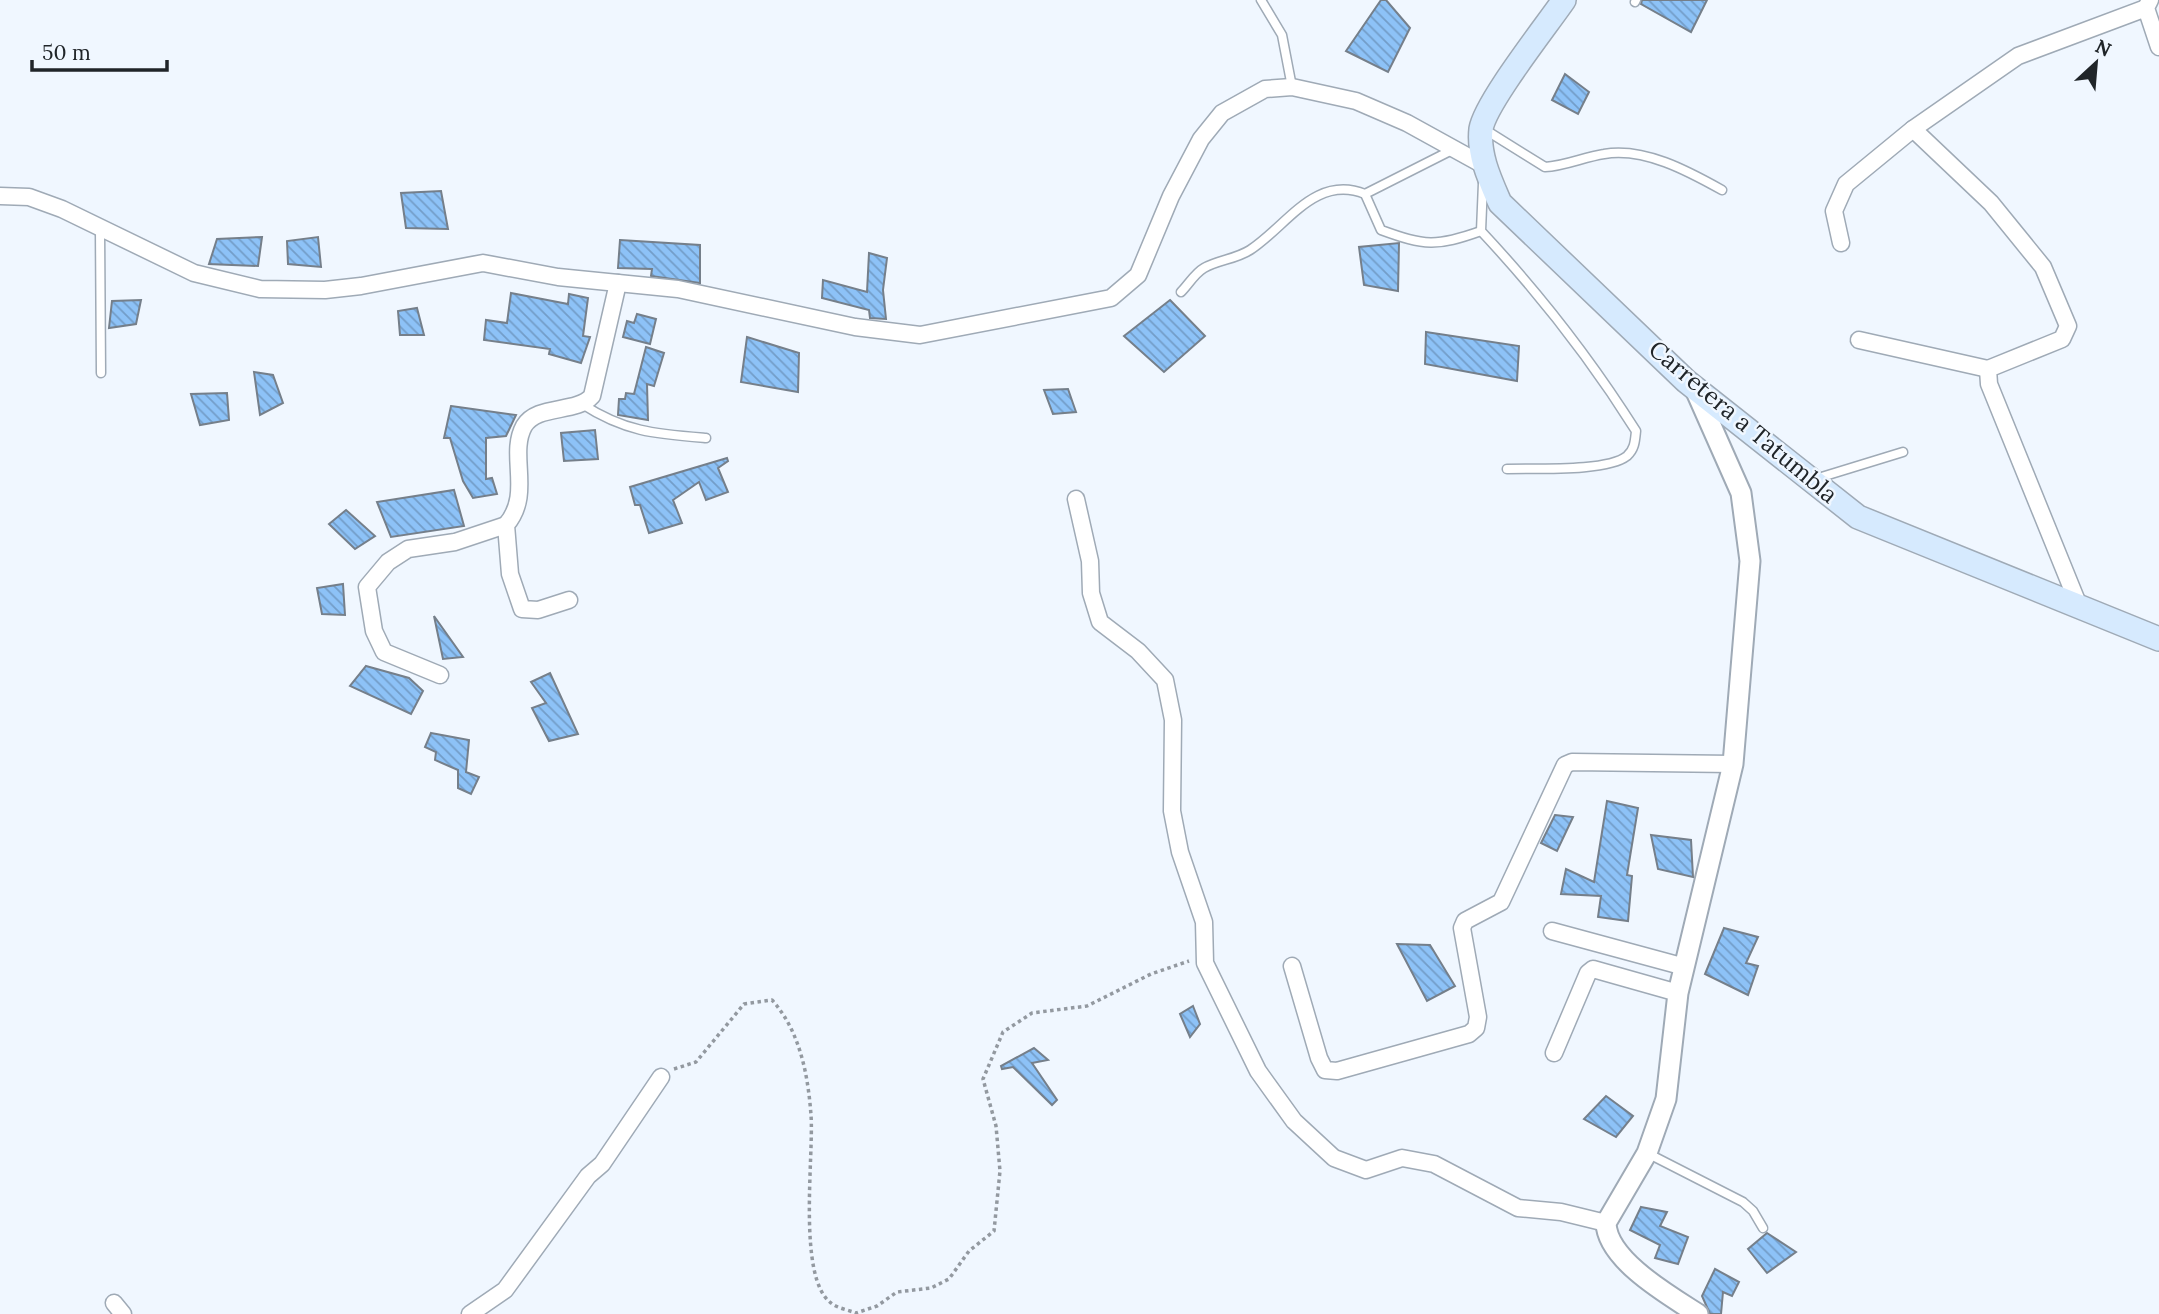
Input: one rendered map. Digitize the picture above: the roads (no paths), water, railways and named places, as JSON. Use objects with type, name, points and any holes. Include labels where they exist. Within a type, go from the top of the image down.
[{"type":"main road","points":[[1481,128],[1507,80],[1564,0]]},
{"type":"main road","name":"Carretera a Tatumbla","points":[[1481,128],[1485,166],[1500,203],[1693,387],[1858,517],[2159,639]]},
{"type":"street","points":[[1841,243],[1834,211],[1846,184],[1913,129],[2018,56],[2148,4],[2159,47]]},
{"type":"street","points":[[0,196],[29,197],[194,273],[260,289],[361,286],[483,263],[558,277],[678,289],[855,327],[920,335],[1111,298],[1138,275],[1171,197],[1201,139],[1222,113],[1265,89],[1292,87],[1356,101],[1407,123],[1485,166]]},
{"type":"street","points":[[1859,340],[1988,369],[2062,340],[2068,326],[2043,267],[1991,204],[1913,129]]},
{"type":"street","points":[[440,675],[384,652],[374,631],[367,587],[388,562],[408,549],[455,542],[506,525],[519,502],[523,429],[531,419],[582,404],[592,396],[618,283]]},
{"type":"street","points":[[1988,369],[1989,384],[2079,606]]},
{"type":"street","points":[[1693,387],[1741,493],[1749,561],[1733,764],[1678,993],[1666,1099],[1647,1153],[1606,1223],[1606,1234],[1643,1278],[1698,1314]]},
{"type":"street","points":[[1076,499],[1090,561],[1091,593],[1100,622],[1138,651],[1165,680],[1173,720],[1172,811],[1180,852],[1204,922],[1205,963],[1258,1070],[1294,1121],[1334,1158],[1366,1170],[1402,1158],[1434,1164],[1518,1208],[1561,1212],[1606,1223]]},
{"type":"street","points":[[506,525],[510,574],[522,609],[538,610],[569,600]]},
{"type":"street","points":[[1292,966],[1319,1059],[1325,1070],[1338,1070],[1469,1034],[1476,1028],[1478,1017],[1462,928],[1465,921],[1501,902],[1565,765],[1572,762],[1733,764]]},
{"type":"street","points":[[1552,931],[1685,967]]},
{"type":"street","points":[[1555,1053],[1588,973],[1594,969],[1678,993]]},
{"type":"street","points":[[470,1314],[505,1290],[589,1176],[602,1164],[661,1077]]},
{"type":"lane","points":[[1261,0],[1282,34],[1292,87]]},
{"type":"lane","points":[[1481,128],[1545,167],[1606,153],[1630,154],[1690,172],[1722,190]]},
{"type":"lane","points":[[1365,194],[1454,148]]},
{"type":"lane","points":[[1485,166],[1481,231],[1526,279],[1593,363],[1636,431],[1633,449],[1625,458],[1605,464],[1507,469]]},
{"type":"lane","points":[[1181,292],[1202,268],[1249,251],[1314,198],[1346,187],[1365,194],[1381,230],[1420,244],[1450,242],[1481,231]]},
{"type":"lane","points":[[100,229],[101,373]]},
{"type":"lane","points":[[582,404],[599,415],[645,433],[706,438]]},
{"type":"lane","points":[[1812,480],[1903,452]]},
{"type":"lane","points":[[1647,1153],[1743,1202],[1753,1211],[1763,1228]]}]
